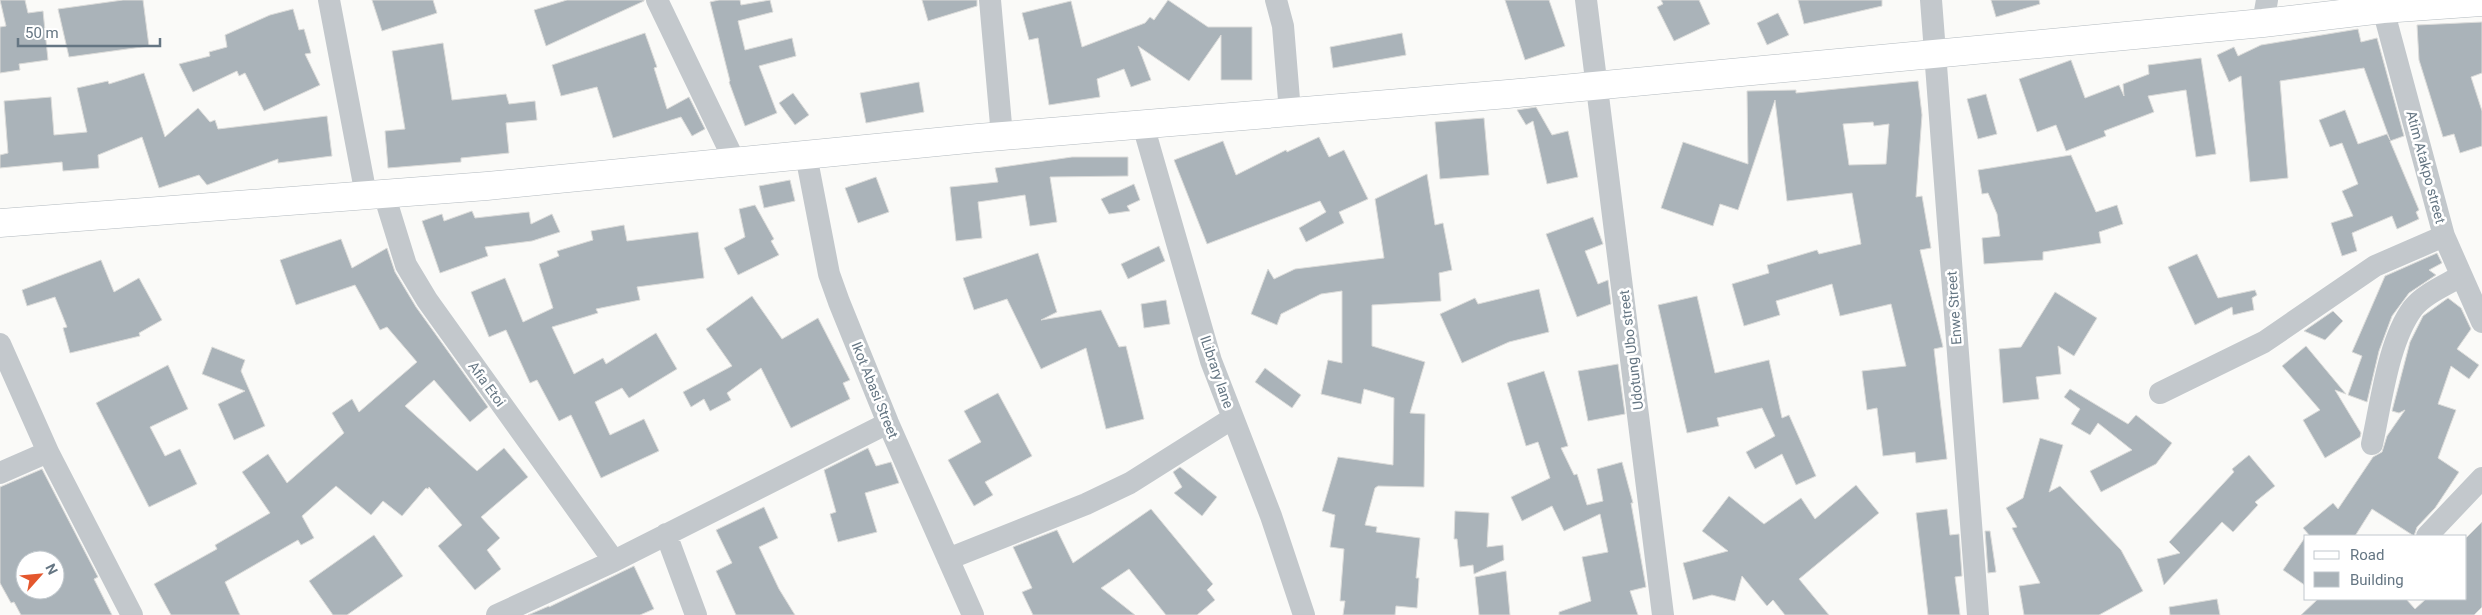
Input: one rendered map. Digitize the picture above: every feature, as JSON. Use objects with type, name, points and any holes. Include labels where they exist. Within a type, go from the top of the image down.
[{"type":"street","name":"Afia Etoi","points":[[328,0],[375,195],[406,265],[427,300],[614,561]]},
{"type":"street","points":[[657,0],[735,162]]},
{"type":"street","points":[[990,0],[1002,136]]},
{"type":"street","points":[[1276,0],[1283,26],[1290,112]]},
{"type":"street","name":"Udotung Ubo street","points":[[1586,0],[1599,85],[1663,615]]},
{"type":"street","name":"Enwe Street","points":[[1931,0],[1967,497],[1978,615]]},
{"type":"street","points":[[0,223],[375,195],[1002,136],[1599,85],[1935,53],[2265,12],[2482,2]]},
{"type":"street","name":"Atim Atakpo street","points":[[2383,8],[2444,236],[2482,322]]},
{"type":"street","name":"lLibrary lane","points":[[1143,125],[1211,361],[1288,564],[1304,615]]},
{"type":"street","name":"Ikot Abasi Street","points":[[806,155],[829,274],[888,423],[973,615]]},
{"type":"street","points":[[2160,393],[2264,342],[2375,266],[2444,236]]},
{"type":"street","points":[[2372,444],[2396,339],[2413,308],[2421,300],[2461,276]]},
{"type":"street","points":[[0,344],[48,452],[132,615]]},
{"type":"street","points":[[948,559],[1086,504],[1130,483],[1233,418]]},
{"type":"street","points":[[497,615],[614,561],[888,423]]},
{"type":"street","points":[[0,474],[48,452]]},
{"type":"street","points":[[2428,535],[2482,478]]},
{"type":"street","points":[[666,534],[696,615]]},
{"type":"building","points":[[0,0],[25,0],[28,13],[43,11],[48,60],[19,64],[20,70],[0,73],[0,27],[6,26]]},
{"type":"building","points":[[123,0],[143,0],[149,46],[69,57],[58,9]]},
{"type":"building","points":[[372,0],[433,0],[437,13],[382,31]]},
{"type":"building","points":[[567,0],[644,1],[546,46],[534,10]]},
{"type":"building","points":[[740,0],[741,5],[770,0],[773,12],[738,21],[745,50],[792,38],[796,56],[759,66],[777,113],[745,126],[729,82],[710,2]]},
{"type":"building","points":[[922,0],[977,0],[977,6],[928,21]]},
{"type":"building","points":[[1168,0],[1208,27],[1252,27],[1252,80],[1221,80],[1221,35],[1189,81],[1138,46],[1151,80],[1131,87],[1124,69],[1097,79],[1100,97],[1049,105],[1038,38],[1029,40],[1022,13],[1071,1],[1082,47],[1145,23],[1150,17],[1154,20]]},
{"type":"building","points":[[1505,0],[1549,0],[1565,46],[1525,60]]},
{"type":"building","points":[[1661,0],[1699,0],[1710,24],[1674,41],[1657,7],[1663,4]]},
{"type":"building","points":[[1798,0],[1882,0],[1882,6],[1804,24]]},
{"type":"building","points":[[1991,0],[2039,0],[2040,4],[1996,17]]},
{"type":"building","points":[[293,9],[299,30],[304,29],[311,53],[305,54],[320,85],[264,111],[245,73],[239,76],[237,71],[193,92],[179,64],[210,56],[209,52],[227,47],[225,35],[270,15]]},
{"type":"building","points":[[1778,13],[1789,35],[1767,45],[1757,23]]},
{"type":"building","points":[[2482,22],[2482,73],[2471,77],[2482,111],[2482,146],[2460,153],[2454,134],[2443,137],[2419,60],[2417,25]]},
{"type":"building","points":[[2358,29],[2361,42],[2377,38],[2404,136],[2390,141],[2419,210],[2416,212],[2419,219],[2397,229],[2392,216],[2352,233],[2357,251],[2342,256],[2331,223],[2353,216],[2342,191],[2358,184],[2342,143],[2330,147],[2319,120],[2345,110],[2358,144],[2387,134],[2390,140],[2364,68],[2280,81],[2288,178],[2250,182],[2241,76],[2229,82],[2217,55],[2234,47],[2238,56],[2261,45]]},
{"type":"building","points":[[645,33],[657,67],[654,68],[667,109],[689,97],[705,129],[692,136],[681,117],[613,138],[597,87],[561,96],[552,65]]},
{"type":"building","points":[[1402,33],[1406,55],[1333,68],[1330,47]]},
{"type":"building","points":[[443,43],[452,100],[506,94],[509,104],[535,101],[537,120],[506,123],[509,153],[461,158],[461,162],[388,168],[385,131],[405,129],[392,51]]},
{"type":"building","points":[[2201,58],[2216,154],[2196,157],[2186,90],[2148,96],[2154,112],[2104,131],[2106,136],[2066,151],[2056,125],[2037,132],[2019,79],[2071,60],[2085,98],[2119,85],[2124,96],[2123,84],[2149,74],[2148,65]]},
{"type":"building","points":[[144,73],[165,137],[198,108],[210,122],[215,120],[218,129],[327,116],[332,156],[278,163],[278,159],[207,185],[199,175],[159,188],[142,137],[98,155],[99,168],[63,171],[62,162],[0,168],[0,155],[8,153],[4,101],[51,97],[54,135],[87,132],[77,88],[108,81],[109,84]]},
{"type":"building","points":[[1918,81],[1922,115],[1916,197],[1922,196],[1931,248],[1920,250],[1943,347],[1934,349],[1947,459],[1916,463],[1915,452],[1883,456],[1877,408],[1867,410],[1862,371],[1906,366],[1891,304],[1840,316],[1832,284],[1776,301],[1780,315],[1744,326],[1732,284],[1769,273],[1767,265],[1817,250],[1819,254],[1861,244],[1852,193],[1787,201],[1775,100],[1738,210],[1720,204],[1713,226],[1661,208],[1683,142],[1748,164],[1747,91],[1796,90],[1796,93]],"holes":[[[1873,122],[1874,126],[1889,124],[1886,164],[1849,165],[1843,124]]]},
{"type":"building","points":[[919,82],[924,112],[866,123],[860,93]]},
{"type":"building","points":[[793,93],[809,115],[795,125],[779,103]]},
{"type":"building","points":[[1986,94],[1997,134],[1978,139],[1967,99]]},
{"type":"building","points":[[1536,107],[1552,135],[1568,131],[1578,177],[1547,184],[1533,121],[1526,125],[1517,110]]},
{"type":"building","points":[[1484,118],[1489,175],[1440,179],[1435,122]]},
{"type":"building","points":[[1319,137],[1329,157],[1344,150],[1368,199],[1339,212],[1344,223],[1306,242],[1299,228],[1326,212],[1320,201],[1207,244],[1174,160],[1223,141],[1236,175],[1286,150],[1287,152]]},
{"type":"building","points":[[2071,155],[2096,212],[2117,205],[2123,224],[2099,232],[2101,243],[2043,252],[2043,260],[1984,264],[1982,238],[2000,236],[1997,214],[1988,193],[1982,194],[1978,170]]},
{"type":"building","points":[[1072,157],[1128,157],[1128,176],[1050,177],[1057,222],[1030,226],[1025,195],[978,202],[982,238],[956,241],[950,187],[998,182],[995,168]]},
{"type":"building","points":[[1427,174],[1435,225],[1443,223],[1452,270],[1439,273],[1441,301],[1372,305],[1372,346],[1425,362],[1410,413],[1425,414],[1424,487],[1378,486],[1375,488],[1365,525],[1377,527],[1376,532],[1420,538],[1416,578],[1419,578],[1417,608],[1396,606],[1395,615],[1343,615],[1345,601],[1340,601],[1344,549],[1330,547],[1335,515],[1322,511],[1338,457],[1393,465],[1394,398],[1364,389],[1361,404],[1321,394],[1328,360],[1342,363],[1342,291],[1321,294],[1281,314],[1277,325],[1251,314],[1268,269],[1274,279],[1295,269],[1384,258],[1375,199]]},
{"type":"building","points":[[876,177],[889,212],[858,223],[845,188]]},
{"type":"building","points":[[790,180],[795,201],[764,208],[759,186]]},
{"type":"building","points":[[1134,184],[1140,200],[1127,206],[1130,211],[1109,214],[1101,199]]},
{"type":"building","points":[[755,205],[774,239],[771,241],[779,255],[738,275],[724,248],[745,237],[739,209]]},
{"type":"building","points":[[472,211],[475,218],[529,212],[531,224],[552,214],[560,232],[532,241],[485,247],[488,256],[440,273],[422,221],[442,214],[444,221]]},
{"type":"building","points":[[1593,217],[1603,244],[1585,251],[1598,284],[1608,280],[1611,304],[1577,317],[1546,234]]},
{"type":"building","points":[[624,225],[627,241],[698,232],[704,278],[637,287],[640,300],[596,309],[598,313],[552,327],[574,374],[603,358],[606,364],[656,333],[677,369],[629,398],[622,388],[595,402],[610,435],[644,419],[659,451],[601,478],[571,415],[559,421],[537,380],[530,383],[506,330],[489,337],[471,292],[505,278],[523,322],[553,308],[539,264],[559,256],[557,251],[593,240],[591,231]]},
{"type":"building","points":[[341,239],[352,268],[387,248],[395,272],[416,307],[488,407],[470,422],[434,380],[405,406],[477,471],[504,448],[528,477],[481,517],[500,538],[487,550],[501,569],[475,590],[438,546],[462,525],[429,487],[428,489],[426,488],[402,516],[383,501],[371,515],[336,486],[302,516],[314,538],[301,545],[298,540],[225,582],[240,615],[171,615],[154,584],[217,549],[215,545],[270,513],[242,472],[268,454],[287,483],[344,433],[332,413],[352,399],[359,412],[417,362],[387,327],[380,330],[355,285],[296,305],[280,260]]},
{"type":"building","points":[[1159,246],[1165,261],[1128,279],[1121,264]]},
{"type":"building","points":[[1038,253],[1057,312],[1041,320],[1101,310],[1119,347],[1126,346],[1144,419],[1106,429],[1086,348],[1041,369],[1007,299],[974,310],[963,278]]},
{"type":"building","points":[[2437,253],[2442,263],[2429,270],[2436,275],[2409,293],[2392,316],[2379,351],[2367,402],[2348,395],[2362,356],[2352,352],[2385,276]]},
{"type":"building","points":[[2197,254],[2218,298],[2255,290],[2257,295],[2252,298],[2254,310],[2233,315],[2232,307],[2195,325],[2168,267]]},
{"type":"building","points":[[101,260],[114,292],[139,278],[162,320],[139,333],[140,336],[70,353],[63,328],[67,327],[55,297],[27,306],[22,290]]},
{"type":"building","points":[[1539,289],[1549,332],[1509,342],[1462,363],[1440,314],[1475,298],[1478,304]]},
{"type":"building","points":[[2055,292],[2097,318],[2074,356],[2058,346],[2061,374],[2036,377],[2039,399],[2003,403],[1999,349],[2021,347]]},
{"type":"building","points":[[752,296],[782,339],[818,318],[850,380],[843,383],[850,399],[791,428],[761,368],[727,393],[731,400],[710,411],[704,399],[691,407],[683,392],[732,366],[706,329]]},
{"type":"building","points":[[1697,296],[1715,373],[1769,360],[1782,418],[1789,415],[1816,476],[1796,485],[1782,454],[1755,469],[1746,452],[1775,436],[1762,408],[1717,418],[1719,426],[1687,433],[1658,305]]},
{"type":"building","points":[[2448,298],[2461,308],[2471,329],[2457,349],[2479,365],[2469,379],[2451,366],[2438,404],[2456,410],[2438,458],[2459,472],[2435,508],[2417,527],[2414,535],[2372,509],[2356,535],[2309,535],[2303,528],[2333,503],[2338,509],[2373,457],[2382,452],[2387,436],[2405,410],[2399,413],[2392,411],[2410,342],[2423,316]]},
{"type":"building","points":[[1166,300],[1170,324],[1144,328],[1141,304]]},
{"type":"building","points":[[2333,311],[2343,321],[2325,340],[2304,331]]},
{"type":"building","points":[[2306,346],[2346,394],[2335,390],[2361,433],[2360,437],[2325,458],[2303,420],[2320,410],[2282,366]]},
{"type":"building","points":[[212,347],[245,360],[241,371],[265,426],[234,440],[218,404],[245,391],[202,374]]},
{"type":"building","points":[[1618,364],[1625,414],[1588,421],[1578,371]]},
{"type":"building","points":[[168,365],[188,409],[150,427],[165,456],[180,449],[197,484],[149,507],[96,403]]},
{"type":"building","points":[[1265,368],[1301,395],[1292,408],[1255,382]]},
{"type":"building","points":[[1544,371],[1568,446],[1561,448],[1574,475],[1577,474],[1587,505],[1603,501],[1597,469],[1622,462],[1633,503],[1631,503],[1646,587],[1630,591],[1638,615],[1559,615],[1559,612],[1591,601],[1582,557],[1608,552],[1600,514],[1564,531],[1552,506],[1522,521],[1511,497],[1550,478],[1538,442],[1526,446],[1507,383]]},
{"type":"building","points":[[2070,389],[2128,424],[2136,415],[2172,443],[2156,464],[2101,492],[2090,471],[2132,450],[2098,423],[2090,435],[2071,424],[2080,409],[2064,397]]},
{"type":"building","points":[[998,393],[1032,456],[985,482],[993,495],[974,506],[948,460],[981,442],[964,411]]},
{"type":"building","points":[[2040,438],[2063,445],[2049,492],[2060,486],[2121,550],[2143,591],[2099,615],[2024,615],[2019,586],[2040,583],[2012,528],[2017,527],[2006,508],[2023,498]]},
{"type":"building","points":[[868,448],[876,466],[891,462],[899,483],[865,493],[877,532],[838,542],[830,514],[836,512],[824,470]]},
{"type":"building","points":[[2249,455],[2275,486],[2255,502],[2258,505],[2233,532],[2222,522],[2164,585],[2157,559],[2180,553],[2169,542],[2234,472],[2232,469]]},
{"type":"building","points":[[1180,467],[1217,497],[1202,516],[1174,493],[1182,487],[1173,472]]},
{"type":"building","points":[[42,469],[98,577],[94,579],[112,615],[21,615],[14,602],[11,603],[0,583],[0,487]]},
{"type":"building","points":[[1856,485],[1879,513],[1799,579],[1829,615],[1785,615],[1773,600],[1767,606],[1742,576],[1735,601],[1712,595],[1693,600],[1683,563],[1728,551],[1702,531],[1729,496],[1764,524],[1801,498],[1815,519]]},
{"type":"building","points":[[764,507],[778,538],[759,547],[779,589],[795,615],[736,615],[716,571],[732,563],[716,530]]},
{"type":"building","points":[[1151,509],[1213,584],[1207,590],[1215,600],[1197,615],[1166,615],[1129,569],[1101,588],[1135,615],[1033,615],[1022,592],[1032,588],[1013,547],[1057,530],[1073,563]]},
{"type":"building","points":[[1947,509],[1950,535],[1959,534],[1962,576],[1955,577],[1960,615],[1928,615],[1916,513]]},
{"type":"building","points":[[1455,511],[1489,513],[1487,547],[1503,545],[1504,560],[1474,574],[1473,565],[1460,567],[1457,539],[1454,539]]},
{"type":"building","points":[[2482,522],[2482,607],[2474,615],[2301,615],[2317,600],[2407,600],[2415,609],[2425,600],[2467,600],[2467,537]]},
{"type":"building","points":[[1985,531],[1990,531],[1996,572],[1988,573]]},
{"type":"building","points":[[374,535],[403,576],[347,615],[333,615],[309,581]]},
{"type":"building","points":[[2304,539],[2304,585],[2283,570]]},
{"type":"building","points":[[634,566],[654,609],[640,615],[528,615],[549,607]]},
{"type":"building","points":[[1506,571],[1510,615],[1479,615],[1475,577]]},
{"type":"building","points":[[2217,599],[2220,615],[2170,615],[2169,607]]}]
